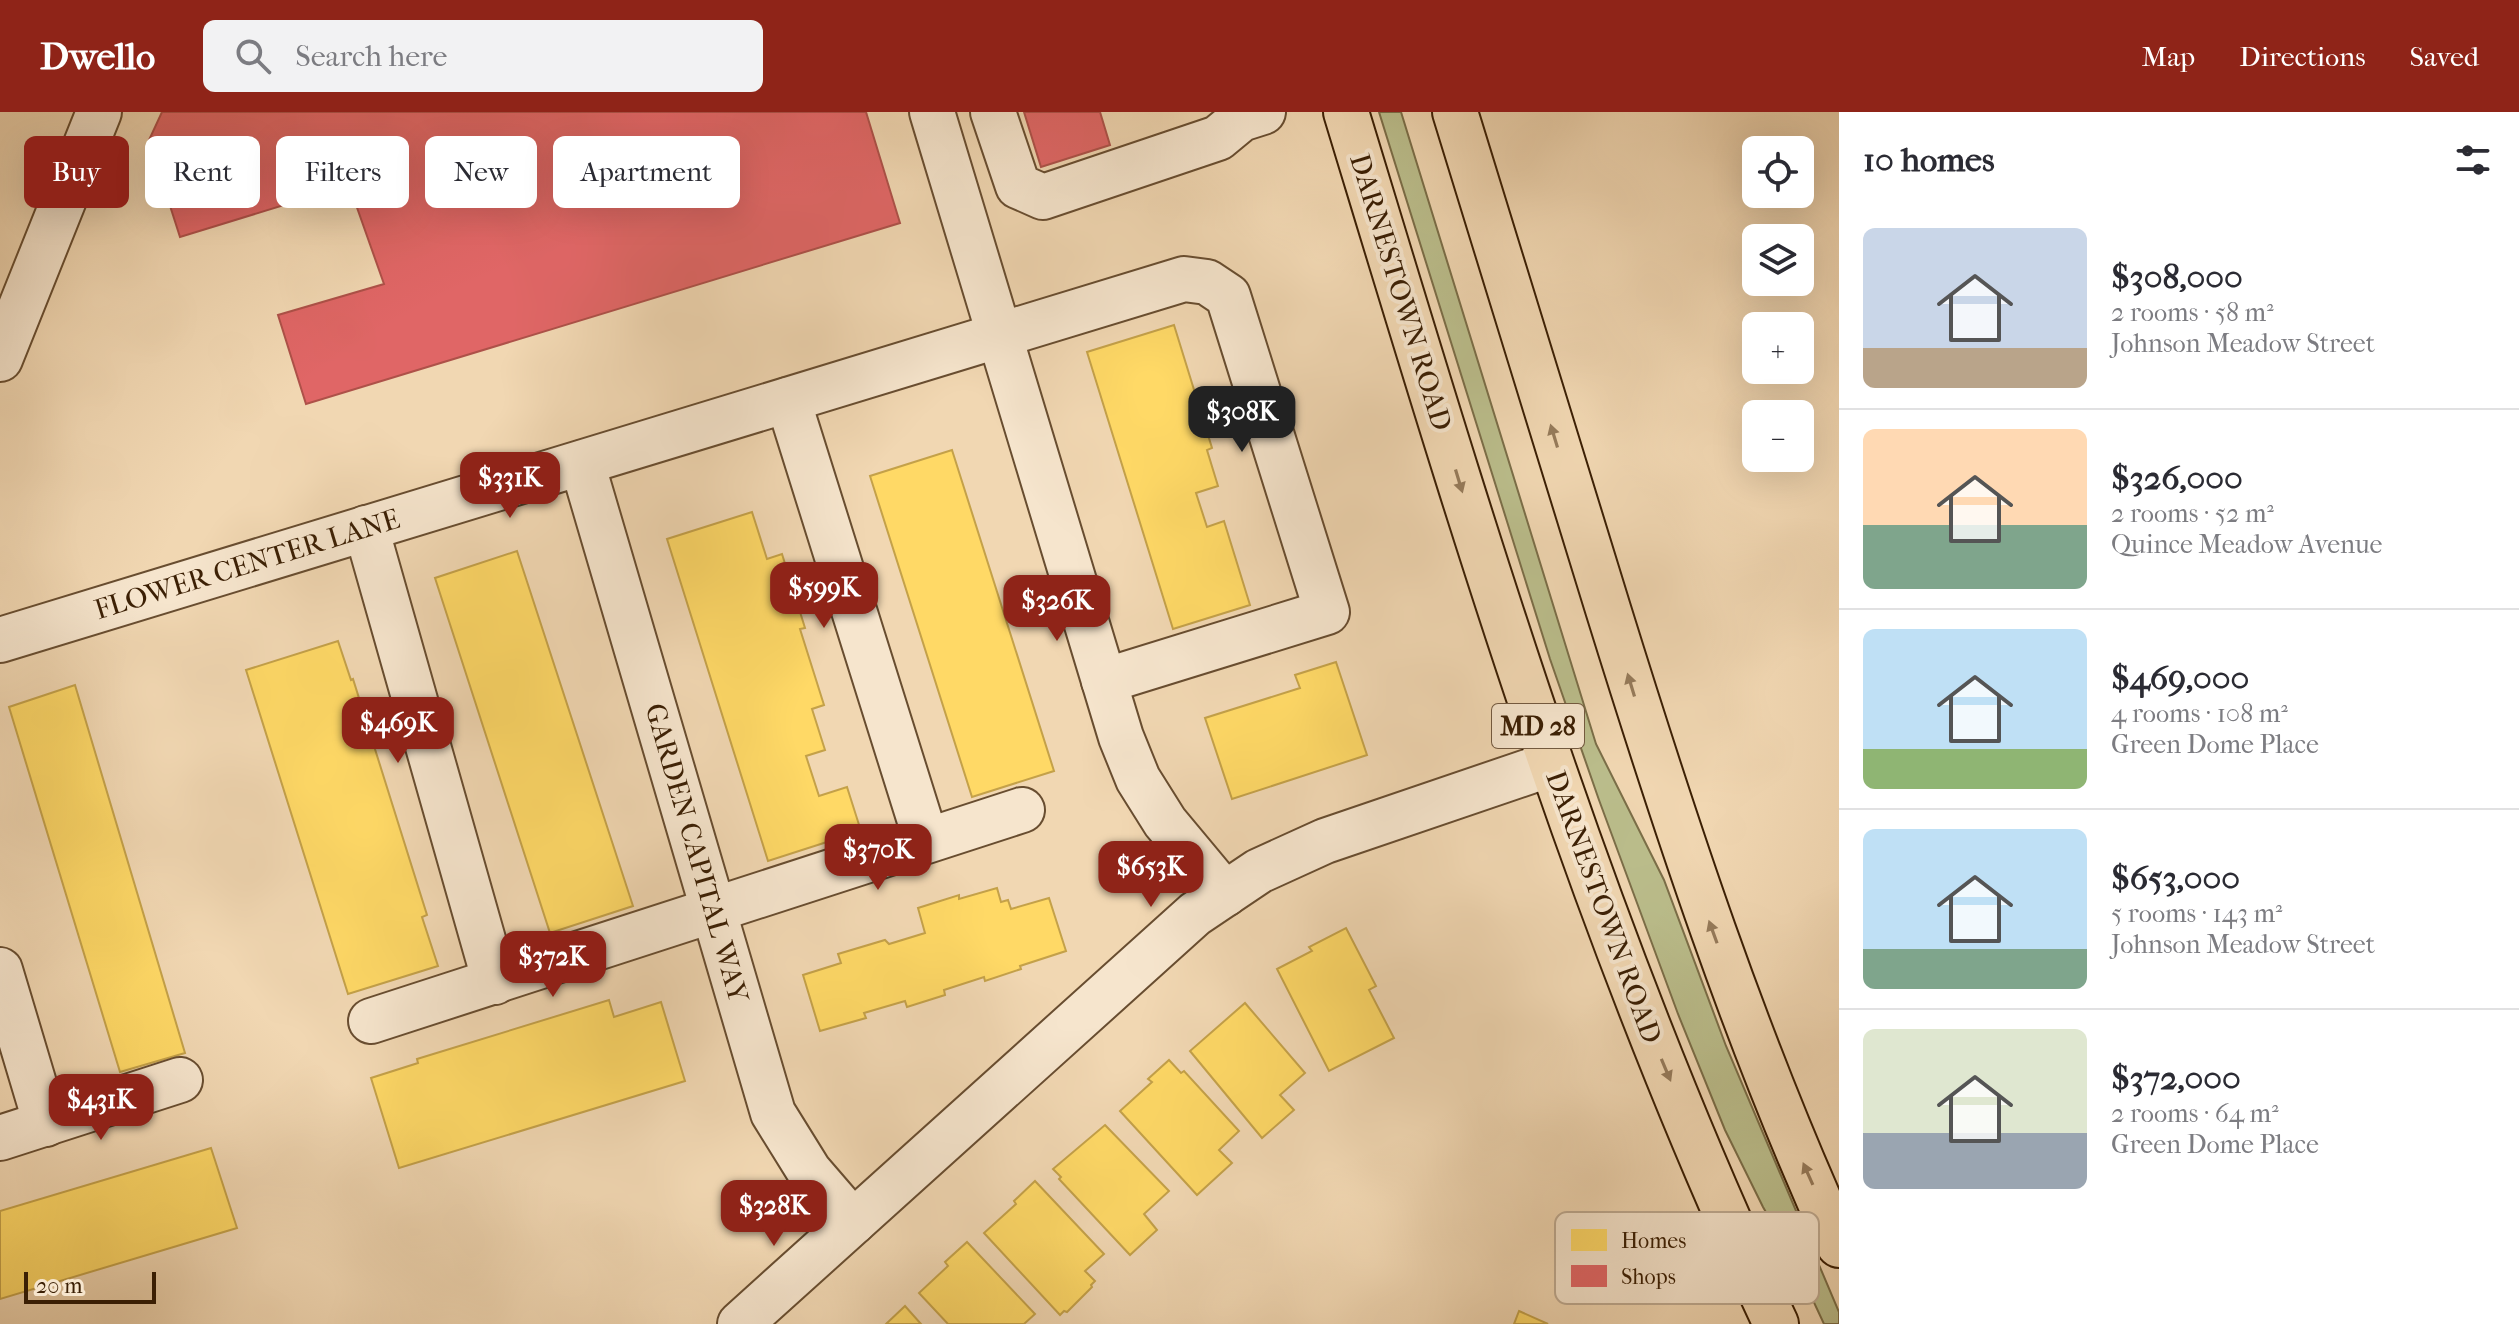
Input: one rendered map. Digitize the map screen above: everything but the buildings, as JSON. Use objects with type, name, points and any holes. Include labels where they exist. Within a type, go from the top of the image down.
[{"type":"main road","name":"DARNESTOWN ROAD","points":[[1346,112],[1499,608],[1551,764],[1608,925],[1725,1212]]},
{"type":"main road","points":[[1455,112],[1674,820],[1777,1104],[1839,1245]]},
{"type":"main road","name":"DARNESTOWN ROAD","points":[[1767,1304],[1776,1324]]},
{"type":"street","points":[[0,359],[99,112]]},
{"type":"street","points":[[932,112],[1121,737],[1138,779],[1165,822],[1225,894]]},
{"type":"street","points":[[993,112],[1018,186],[1043,197],[1218,138],[1241,119],[1263,112]]},
{"type":"street","name":"FLOWER CENTER LANE","points":[[0,640],[1184,279],[1207,282],[1228,296],[1327,612],[1104,681]]},
{"type":"street","points":[[788,400],[926,840]]},
{"type":"street","name":"GARDEN CAPITAL WAY","points":[[582,463],[773,1113],[809,1171],[853,1222]]},
{"type":"street","points":[[366,528],[495,982]]},
{"type":"street","points":[[740,1324],[1195,914],[1259,871],[1325,841],[1551,764]]},
{"type":"street","points":[[371,1021],[1022,810]]},
{"type":"street","points":[[0,970],[46,1124]]},
{"type":"street","points":[[0,1138],[180,1080]]},
{"type":"green space","points":[[1379,112],[1401,112],[1596,744],[1664,880],[1726,1046],[1797,1212],[1766,1212],[1725,1130],[1678,1014],[1550,659]]},
{"type":"green space","points":[[1819,1265],[1839,1312],[1839,1324],[1824,1324],[1815,1304],[1819,1304]]}]
